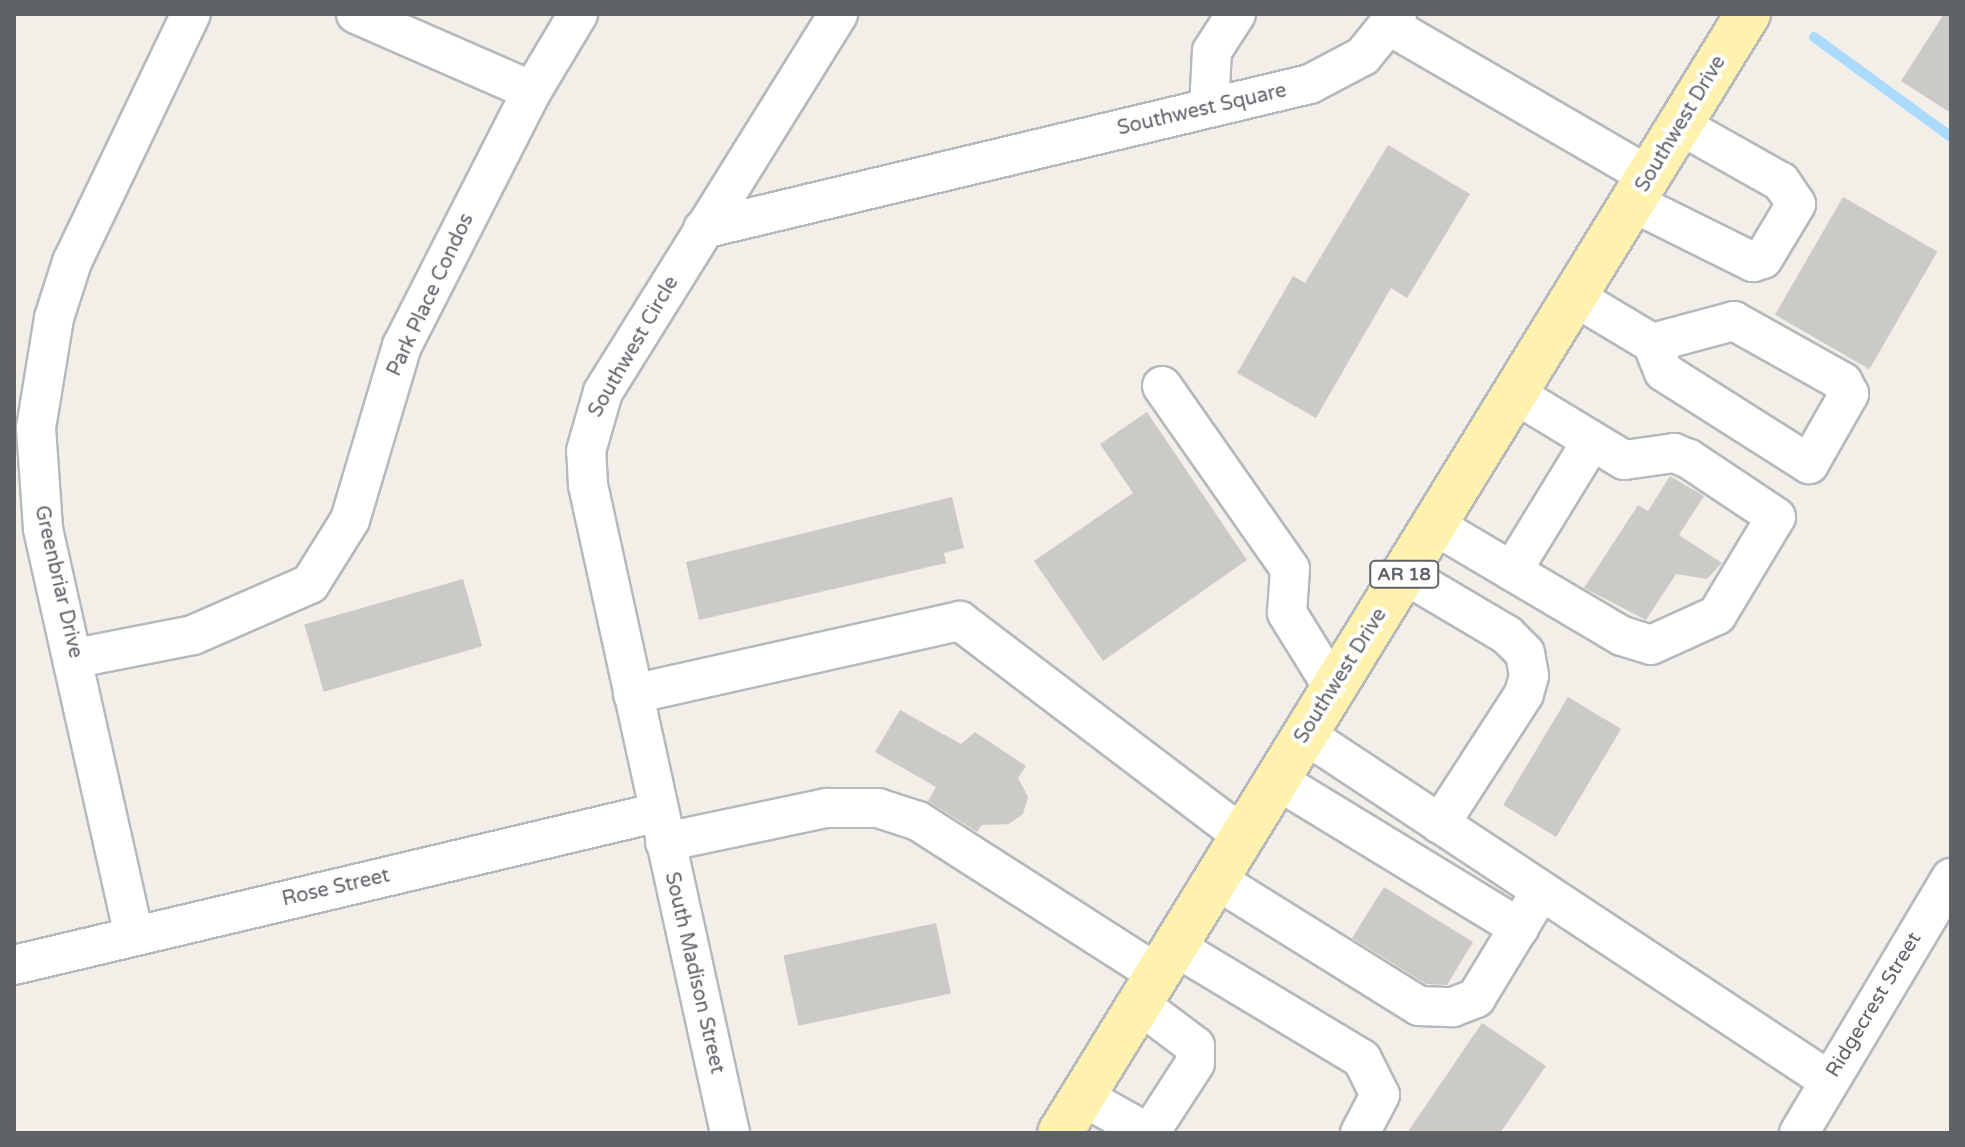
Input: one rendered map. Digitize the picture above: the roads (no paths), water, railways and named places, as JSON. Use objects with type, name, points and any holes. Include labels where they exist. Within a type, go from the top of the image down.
[{"type":"main road","name":"Southwest Drive","points":[[1060,1133],[1748,14]]},
{"type":"street","name":"Greenbriar Drive","points":[[134,936],[76,658],[43,528],[25,430],[72,262],[191,14]]},
{"type":"street","points":[[356,14],[532,91]]},
{"type":"street","name":"Park Place Condos","points":[[76,658],[193,635],[310,584],[350,520],[402,346],[532,91],[578,14]]},
{"type":"street","name":"Southwest Circle","points":[[662,827],[588,485],[590,424],[703,229],[838,14]]},
{"type":"street","points":[[1209,108],[1212,51],[1236,14]]},
{"type":"street","name":"Southwest Square","points":[[703,229],[1310,84],[1342,70],[1394,20],[1753,262],[1763,259],[1796,204],[1781,182],[1680,125]]},
{"type":"street","points":[[1575,297],[1652,343],[1664,372],[1809,464]]},
{"type":"street","points":[[1434,525],[1622,636],[1651,645],[1717,615],[1849,394],[1843,382],[1734,321],[1652,343]]},
{"type":"street","points":[[1162,386],[1290,569],[1287,613],[1334,689]]},
{"type":"street","points":[[1515,394],[1624,460],[1674,453],[1689,459],[1776,517]]},
{"type":"street","points":[[1512,571],[1591,442]]},
{"type":"street","points":[[1404,574],[1507,635],[1525,653],[1529,676],[1524,694],[1440,824]]},
{"type":"street","points":[[633,694],[960,621],[1242,835]]},
{"type":"street","points":[[1306,735],[1828,1080]]},
{"type":"street","points":[[1277,780],[1519,928]]},
{"type":"street","name":"Rose Street","points":[[14,965],[134,936],[662,827],[827,808],[878,808],[918,821],[1156,975]]},
{"type":"street","name":"South Madison Street","points":[[662,827],[730,1133]]},
{"type":"street","name":"Ridgecrest Street","points":[[1799,1133],[1951,878]]},
{"type":"street","points":[[1215,879],[1419,1006],[1453,1007],[1476,998],[1541,891]]},
{"type":"street","points":[[1082,1096],[1144,1131],[1153,1128],[1195,1063],[1195,1046],[1156,975]]},
{"type":"street","points":[[1156,975],[1362,1059],[1380,1095],[1360,1133]]},
{"type":"waterway","points":[[1814,37],[1951,137]]}]
